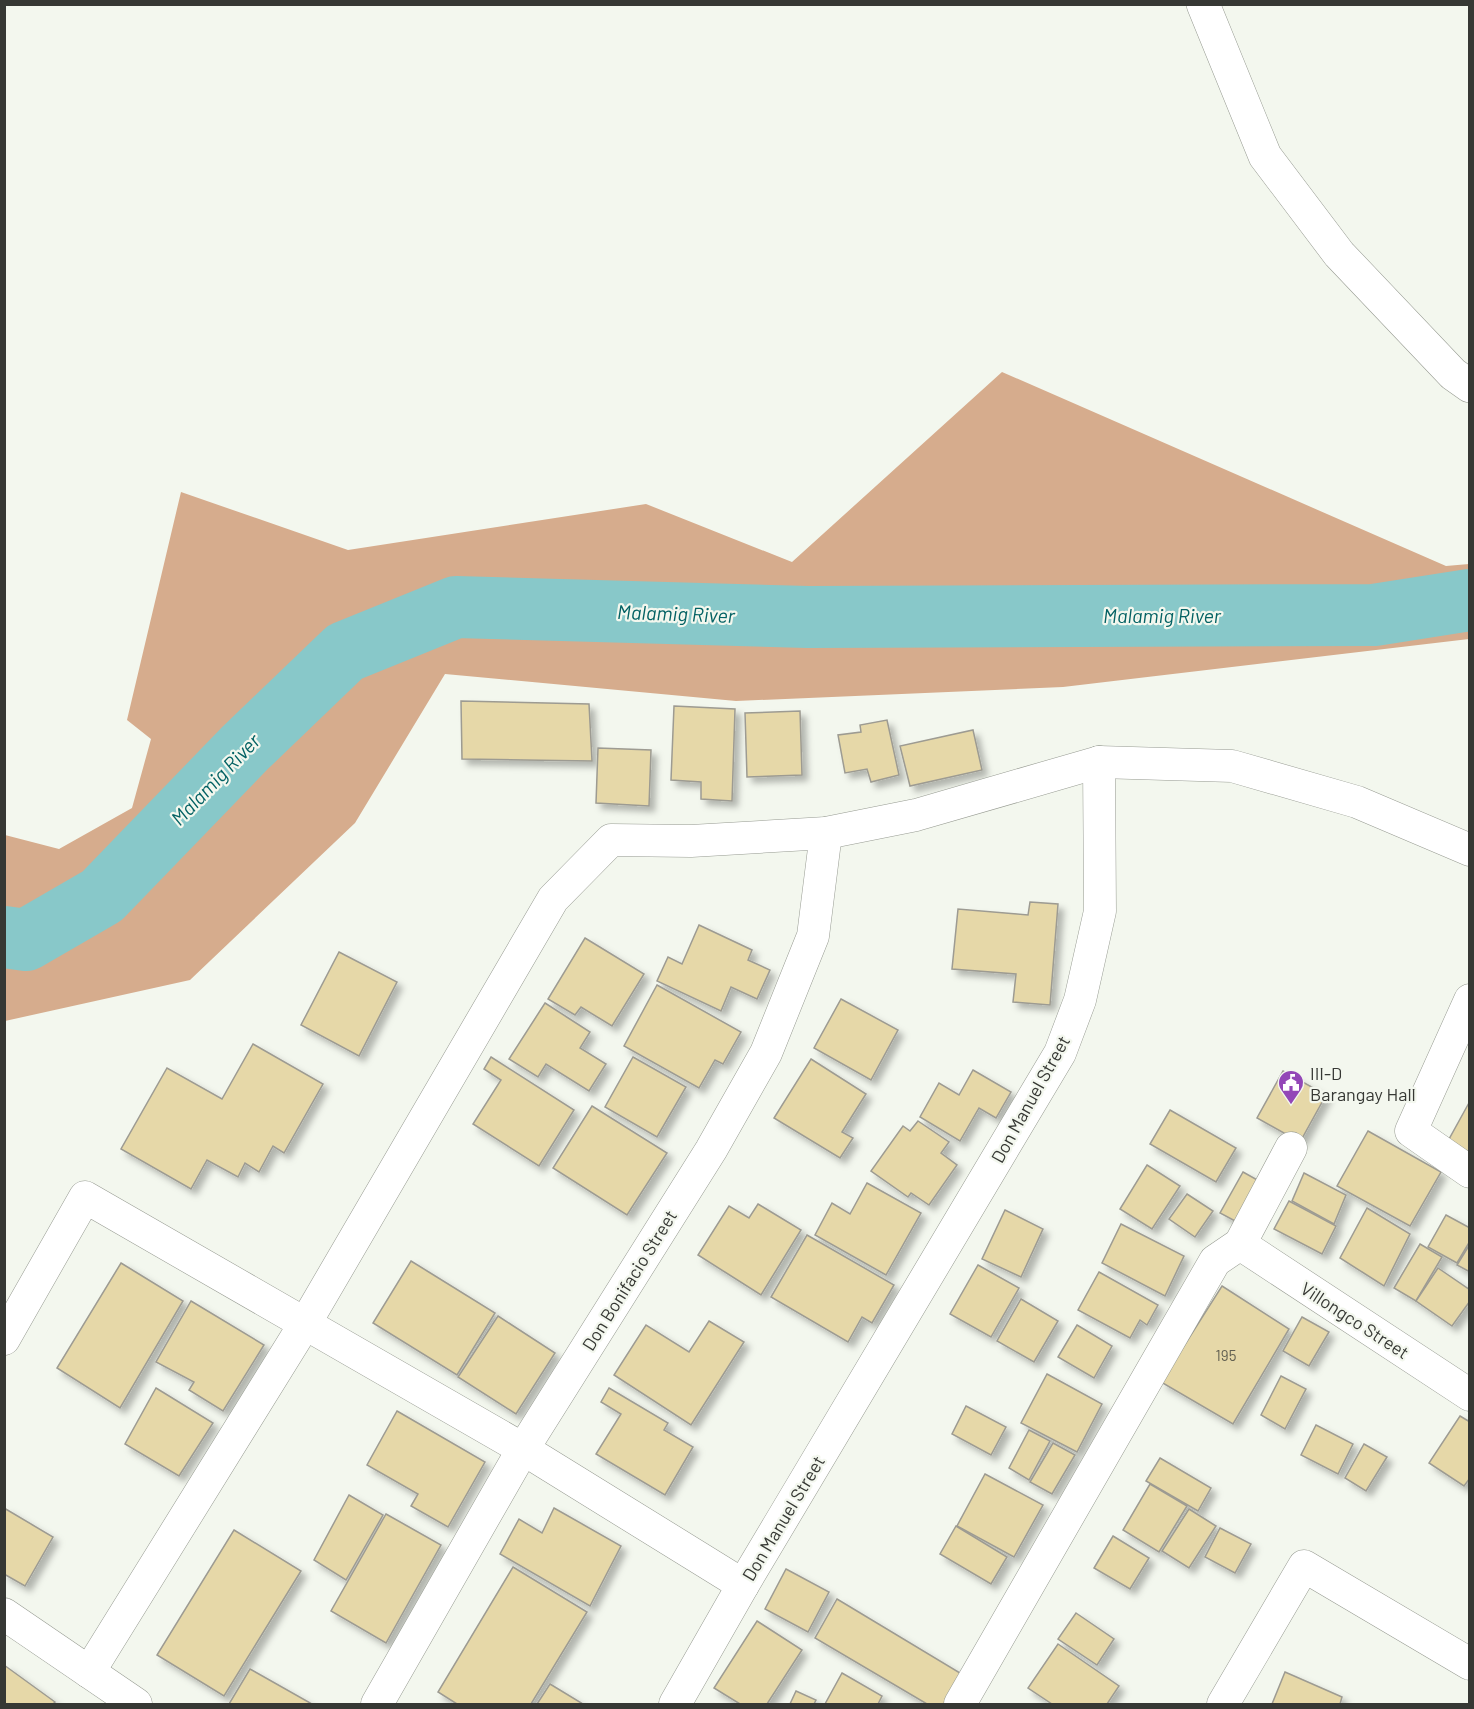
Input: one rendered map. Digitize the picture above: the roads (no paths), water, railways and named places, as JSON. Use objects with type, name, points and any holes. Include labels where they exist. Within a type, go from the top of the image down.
[{"type":"street","points":[[1203,4],[1265,156],[1339,254],[1453,374],[1470,386]]},
{"type":"street","points":[[89,1672],[306,1322],[553,899],[611,840],[691,841],[826,833],[916,815],[1099,762],[1232,766],[1357,802],[1470,850]]},
{"type":"street","name":"Don Manuel Street","points":[[675,1704],[743,1585],[1060,1053],[1080,1000],[1100,911],[1099,762]]},
{"type":"street","name":"Don Bonifacio Street","points":[[377,1704],[523,1449],[704,1160],[766,1053],[813,936],[826,833]]},
{"type":"street","points":[[1470,1000],[1411,1131],[1470,1172]]},
{"type":"street","points":[[960,1704],[1215,1261],[1240,1244],[1291,1148]]},
{"type":"street","points":[[4,1339],[85,1197],[306,1322],[523,1449],[743,1585]]},
{"type":"street","name":"Villongco Street","points":[[1240,1244],[1470,1395]]},
{"type":"street","points":[[1223,1704],[1304,1566],[1470,1664]]},
{"type":"street","points":[[4,1614],[136,1704]]},
{"type":"waterway","name":"Malamig River","points":[[4,937],[26,940],[102,896],[245,748],[345,652],[456,607],[808,617],[1374,615],[1470,600]]},
{"type":"place","name":"III-D Barangay Hall","points":[[1291,1106]]}]
